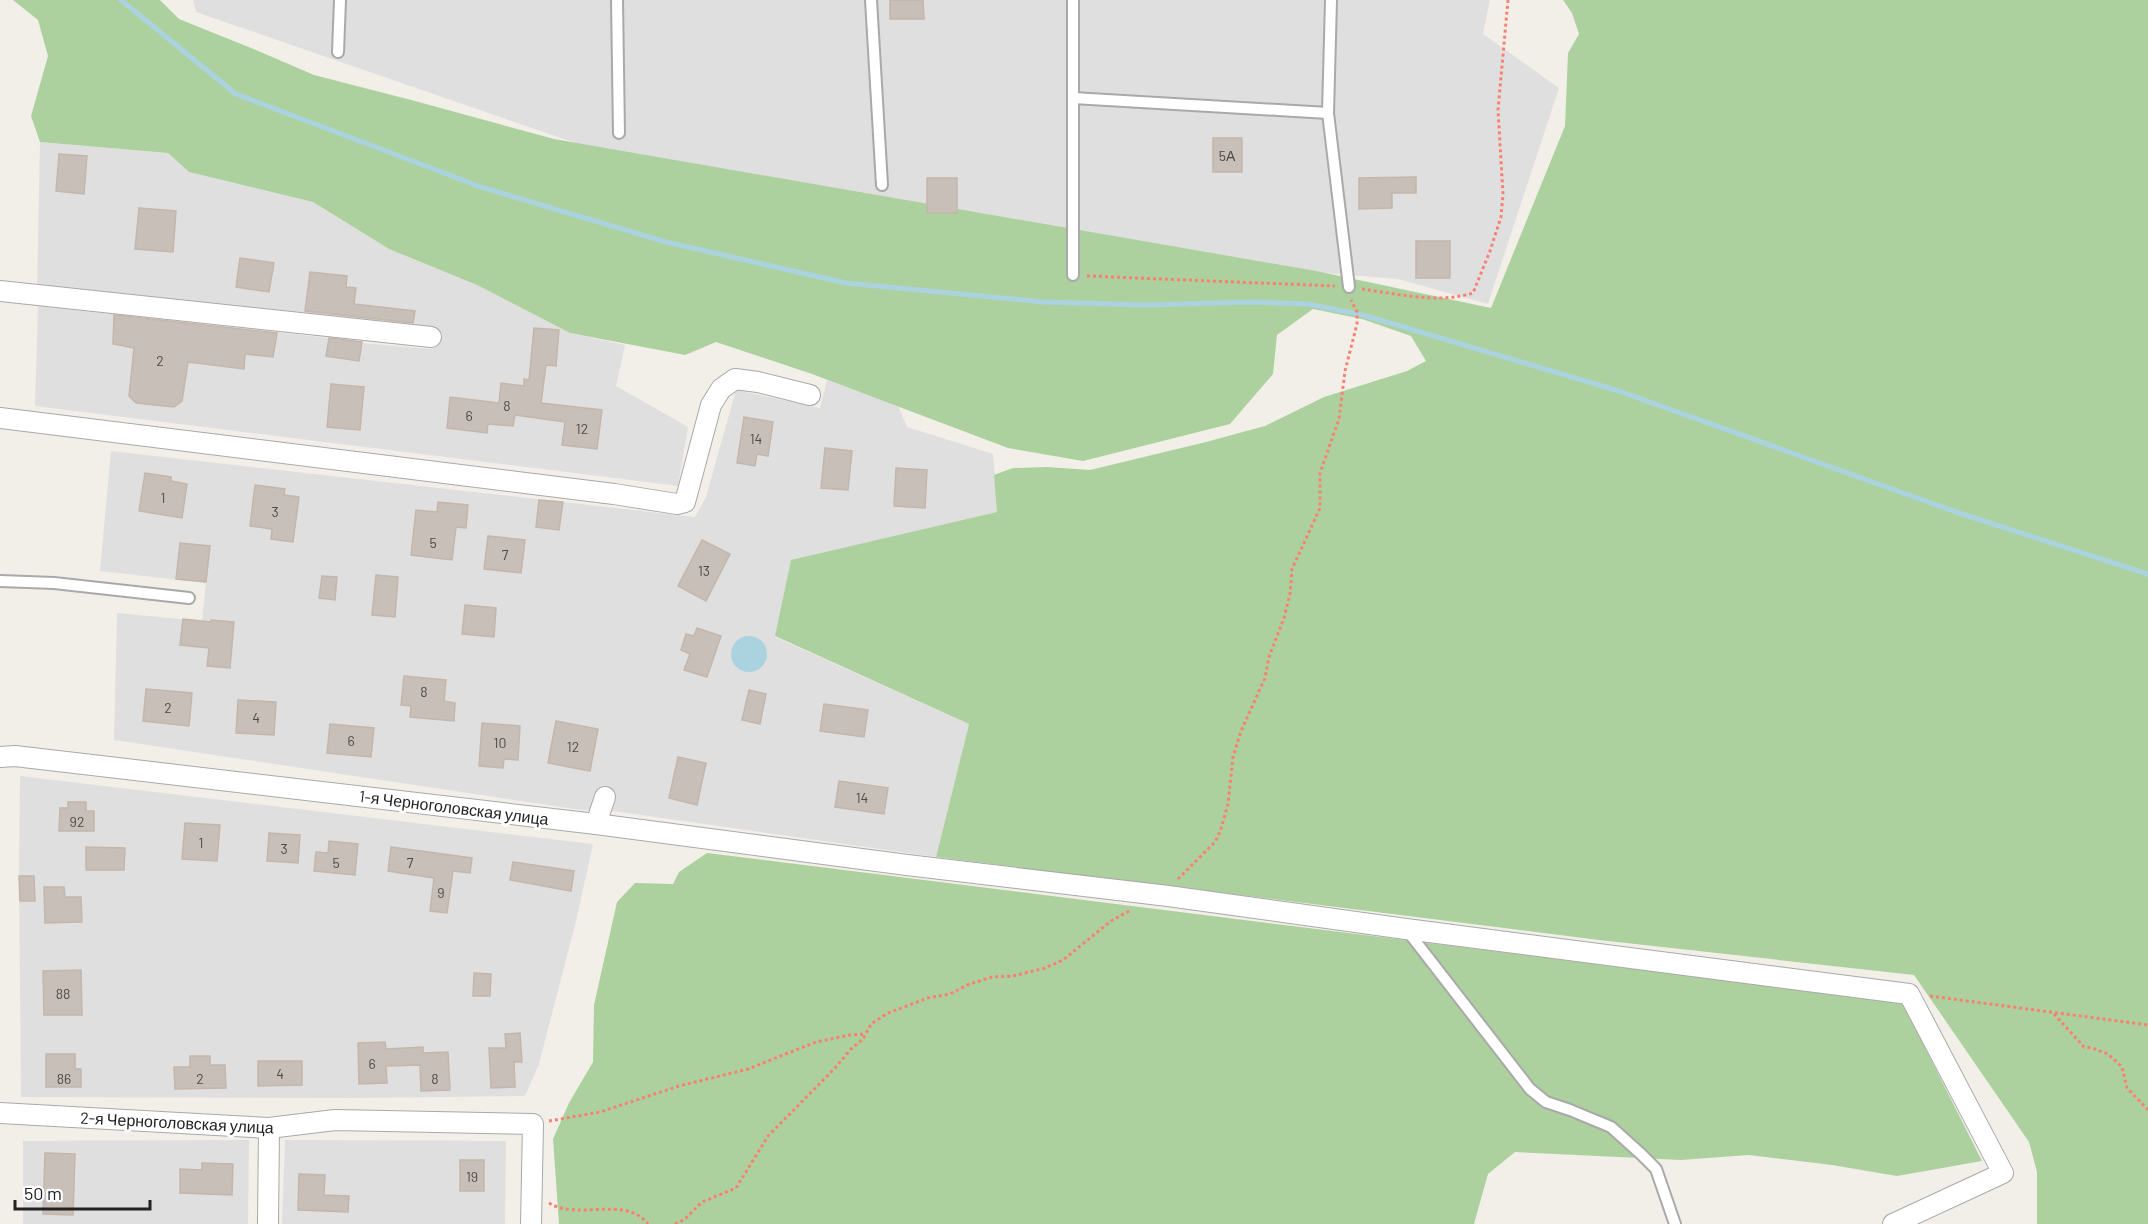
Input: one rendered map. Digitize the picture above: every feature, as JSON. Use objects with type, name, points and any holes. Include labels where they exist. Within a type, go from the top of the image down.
[{"type":"street","points":[[0,291],[431,337]]},
{"type":"street","points":[[0,418],[614,494],[677,504],[685,502],[711,405],[721,389],[735,379],[758,382],[810,395]]},
{"type":"street","name":"1-я Черноголовская улица","points":[[0,756],[597,824],[907,865],[1168,896],[1909,994]]},
{"type":"street","points":[[597,824],[605,797]]},
{"type":"street","points":[[1893,1224],[2003,1173],[1909,994]]},
{"type":"street","name":"2-я Черноголовская улица","points":[[0,1113],[269,1128],[335,1120],[533,1124]]},
{"type":"street","points":[[531,1224],[533,1124]]},
{"type":"street","points":[[268,1224],[269,1128]]},
{"type":"lane","points":[[338,52],[340,0]]},
{"type":"lane","points":[[617,0],[619,133]]},
{"type":"lane","points":[[871,0],[882,185]]},
{"type":"lane","points":[[1073,0],[1073,275]]},
{"type":"lane","points":[[1331,0],[1328,113],[1349,287]]},
{"type":"lane","points":[[1073,98],[1328,113]]},
{"type":"lane","points":[[0,582],[54,583],[189,598]]},
{"type":"lane","points":[[1406,929],[1530,1089],[1546,1102],[1611,1127],[1656,1169],[1675,1224]]},
{"type":"path","points":[[1073,275],[1349,287],[1426,297],[1461,297],[1473,293],[1501,217],[1503,194],[1498,110],[1508,0]]},
{"type":"path","points":[[1168,896],[1179,879],[1215,842],[1220,832],[1228,804],[1233,757],[1241,731],[1265,678],[1269,657],[1290,594],[1292,569],[1320,508],[1320,473],[1339,418],[1345,370],[1357,324],[1349,287]]},
{"type":"path","points":[[675,1224],[685,1219],[702,1202],[736,1188],[768,1137],[851,1049],[864,1039],[871,1024],[888,1013],[928,998],[950,994],[992,977],[1012,976],[1045,968],[1063,960],[1111,921],[1136,906]]},
{"type":"path","points":[[1909,994],[2148,1025]]},
{"type":"path","points":[[2052,1013],[2084,1047],[2108,1054],[2122,1067],[2127,1088],[2148,1110]]},
{"type":"path","points":[[533,1124],[600,1113],[679,1086],[748,1069],[816,1042],[866,1034]]},
{"type":"path","points":[[531,1188],[551,1205],[568,1211],[629,1212],[641,1215],[648,1224]]},
{"type":"shaded area","points":[[193,0],[1490,0],[1483,34],[1559,88],[1488,304],[1398,279],[836,233],[196,12]]},
{"type":"shaded area","points":[[40,142],[168,153],[189,172],[313,202],[389,249],[477,285],[570,333],[625,345],[616,386],[688,427],[678,486],[35,406],[38,306],[431,349],[442,334],[37,290]]},
{"type":"shaded area","points":[[827,380],[898,406],[907,427],[993,454],[998,512],[791,561],[775,637],[969,724],[936,857],[613,811],[581,810],[114,740],[117,613],[202,621],[206,583],[100,571],[111,451],[695,517],[706,497],[736,390],[820,408]]},
{"type":"shaded area","points":[[20,776],[593,844],[576,921],[539,1064],[525,1096],[21,1097]]},
{"type":"shaded area","points":[[249,1140],[248,1224],[23,1224],[23,1141]]},
{"type":"shaded area","points":[[285,1140],[506,1141],[505,1224],[282,1224]]},
{"type":"green space","points":[[13,0],[160,0],[179,19],[314,75],[554,139],[1316,271],[1491,308],[1565,126],[1568,53],[1579,34],[1572,13],[1563,0],[2148,0],[2148,1224],[2037,1224],[2037,1172],[2029,1142],[1914,975],[1599,940],[936,857],[969,724],[775,636],[791,560],[997,512],[994,475],[1013,468],[1047,467],[1090,470],[1265,426],[1324,397],[1407,371],[1426,361],[1411,336],[1362,319],[1313,309],[1277,335],[1273,374],[1230,424],[1083,461],[1008,448],[812,374],[716,342],[685,355],[570,333],[477,285],[389,249],[313,202],[189,172],[168,153],[40,142],[31,116],[48,56],[38,20]]},
{"type":"green space","points":[[707,853],[1902,1002],[1982,1161],[1897,1176],[1749,1155],[1681,1160],[1515,1152],[1488,1174],[1474,1224],[559,1224],[553,1139],[569,1103],[593,1062],[594,1005],[617,902],[635,883],[673,884],[679,872]]},
{"type":"water","points":[[749,636],[762,641],[767,654],[762,667],[749,672],[736,667],[731,654],[736,641]]},
{"type":"building","points":[[890,0],[923,0],[924,19],[890,19]]},
{"type":"building","points":[[1213,138],[1242,138],[1242,172],[1213,172]]},
{"type":"building","points":[[59,154],[87,156],[84,194],[56,191]]},
{"type":"building","points":[[1416,177],[1416,193],[1392,193],[1392,208],[1359,209],[1359,178]]},
{"type":"building","points":[[927,178],[957,178],[957,213],[927,213]]},
{"type":"building","points":[[139,208],[176,211],[173,252],[135,249]]},
{"type":"building","points":[[1416,241],[1450,241],[1450,278],[1416,278]]},
{"type":"building","points":[[240,258],[274,263],[269,292],[236,287]]},
{"type":"building","points":[[310,272],[347,276],[346,287],[356,288],[354,304],[415,311],[413,323],[305,311]]},
{"type":"building","points":[[114,315],[277,333],[273,357],[245,354],[244,369],[188,362],[182,401],[174,407],[136,403],[129,396],[134,348],[113,344]]},
{"type":"building","points":[[534,328],[559,330],[556,366],[546,365],[541,403],[602,410],[597,449],[562,445],[565,422],[515,415],[513,426],[488,424],[487,433],[447,428],[450,397],[499,403],[501,383],[524,386],[524,379],[529,380]]},
{"type":"building","points":[[329,338],[362,342],[359,361],[326,356]]},
{"type":"building","points":[[331,384],[364,387],[360,430],[327,427]]},
{"type":"building","points":[[744,417],[773,422],[768,456],[757,454],[755,466],[737,463]]},
{"type":"building","points":[[825,448],[852,451],[848,490],[821,488]]},
{"type":"building","points":[[896,468],[927,470],[925,508],[894,506]]},
{"type":"building","points":[[145,473],[171,477],[171,481],[187,484],[182,518],[139,511]]},
{"type":"building","points":[[255,485],[285,489],[284,495],[299,497],[293,542],[271,539],[272,529],[250,526]]},
{"type":"building","points":[[539,500],[563,502],[559,530],[536,527]]},
{"type":"building","points":[[438,502],[468,505],[466,528],[456,527],[452,560],[411,555],[416,510],[437,512]]},
{"type":"building","points":[[488,536],[525,540],[521,573],[484,569]]},
{"type":"building","points":[[702,540],[730,554],[706,601],[678,586]]},
{"type":"building","points":[[180,543],[210,546],[206,582],[176,579]]},
{"type":"building","points":[[376,575],[398,577],[395,617],[372,615]]},
{"type":"building","points":[[322,576],[337,577],[335,600],[319,598]]},
{"type":"building","points":[[465,605],[496,608],[494,637],[462,634]]},
{"type":"building","points":[[183,619],[234,622],[230,668],[207,666],[209,648],[180,645]]},
{"type":"building","points":[[697,628],[721,636],[707,677],[684,670],[690,654],[681,650],[686,634],[694,636]]},
{"type":"building","points":[[404,676],[446,680],[444,701],[455,703],[454,721],[410,717],[411,706],[401,705]]},
{"type":"building","points":[[146,689],[192,693],[189,726],[143,721]]},
{"type":"building","points":[[749,690],[766,694],[760,724],[742,720]]},
{"type":"building","points":[[238,700],[276,702],[274,735],[236,733]]},
{"type":"building","points":[[824,704],[868,710],[864,737],[820,731]]},
{"type":"building","points":[[556,721],[598,729],[590,771],[548,763]]},
{"type":"building","points":[[482,723],[520,726],[518,760],[504,759],[503,768],[479,766]]},
{"type":"building","points":[[330,724],[374,728],[371,757],[327,753]]},
{"type":"building","points":[[678,757],[706,763],[697,805],[669,798]]},
{"type":"building","points":[[839,781],[888,788],[884,814],[835,807]]},
{"type":"building","points":[[68,802],[86,802],[86,811],[94,811],[94,831],[59,831],[60,808],[68,808]]},
{"type":"building","points":[[185,823],[220,825],[217,861],[182,859]]},
{"type":"building","points":[[269,833],[300,835],[298,863],[267,861]]},
{"type":"building","points":[[329,841],[358,844],[355,875],[314,871],[316,852],[328,853]]},
{"type":"building","points":[[86,847],[125,848],[124,870],[86,870]]},
{"type":"building","points":[[391,847],[472,858],[470,873],[453,871],[447,913],[430,911],[434,878],[388,871]]},
{"type":"building","points":[[513,862],[574,871],[571,891],[510,880]]},
{"type":"building","points":[[19,876],[34,876],[35,901],[20,901]]},
{"type":"building","points":[[44,887],[64,887],[65,897],[81,897],[82,922],[45,923]]},
{"type":"building","points":[[81,970],[82,1015],[44,1015],[43,971]]},
{"type":"building","points":[[474,973],[491,974],[490,996],[473,996]]},
{"type":"building","points":[[520,1033],[522,1062],[514,1062],[515,1087],[491,1088],[489,1048],[506,1048],[505,1034]]},
{"type":"building","points":[[385,1042],[386,1049],[423,1047],[423,1053],[448,1052],[450,1090],[421,1091],[420,1065],[386,1066],[387,1083],[359,1084],[358,1043]]},
{"type":"building","points":[[46,1054],[75,1054],[75,1069],[81,1069],[81,1087],[46,1087]]},
{"type":"building","points":[[190,1056],[210,1056],[210,1065],[225,1065],[226,1088],[175,1089],[174,1067],[190,1067]]},
{"type":"building","points":[[258,1061],[302,1061],[302,1085],[258,1086]]},
{"type":"building","points":[[45,1153],[75,1154],[73,1215],[43,1214]]},
{"type":"building","points":[[460,1160],[484,1160],[484,1191],[460,1191]]},
{"type":"building","points":[[202,1163],[233,1164],[232,1195],[180,1193],[180,1169],[202,1170]]},
{"type":"building","points":[[299,1174],[325,1175],[324,1195],[349,1196],[348,1212],[298,1210]]},
{"type":"waterway","points":[[121,0],[236,94],[481,187],[666,242],[846,283],[1044,302],[1146,305],[1252,302],[1308,304],[1363,315],[1619,391],[1959,513],[2148,574]]}]
